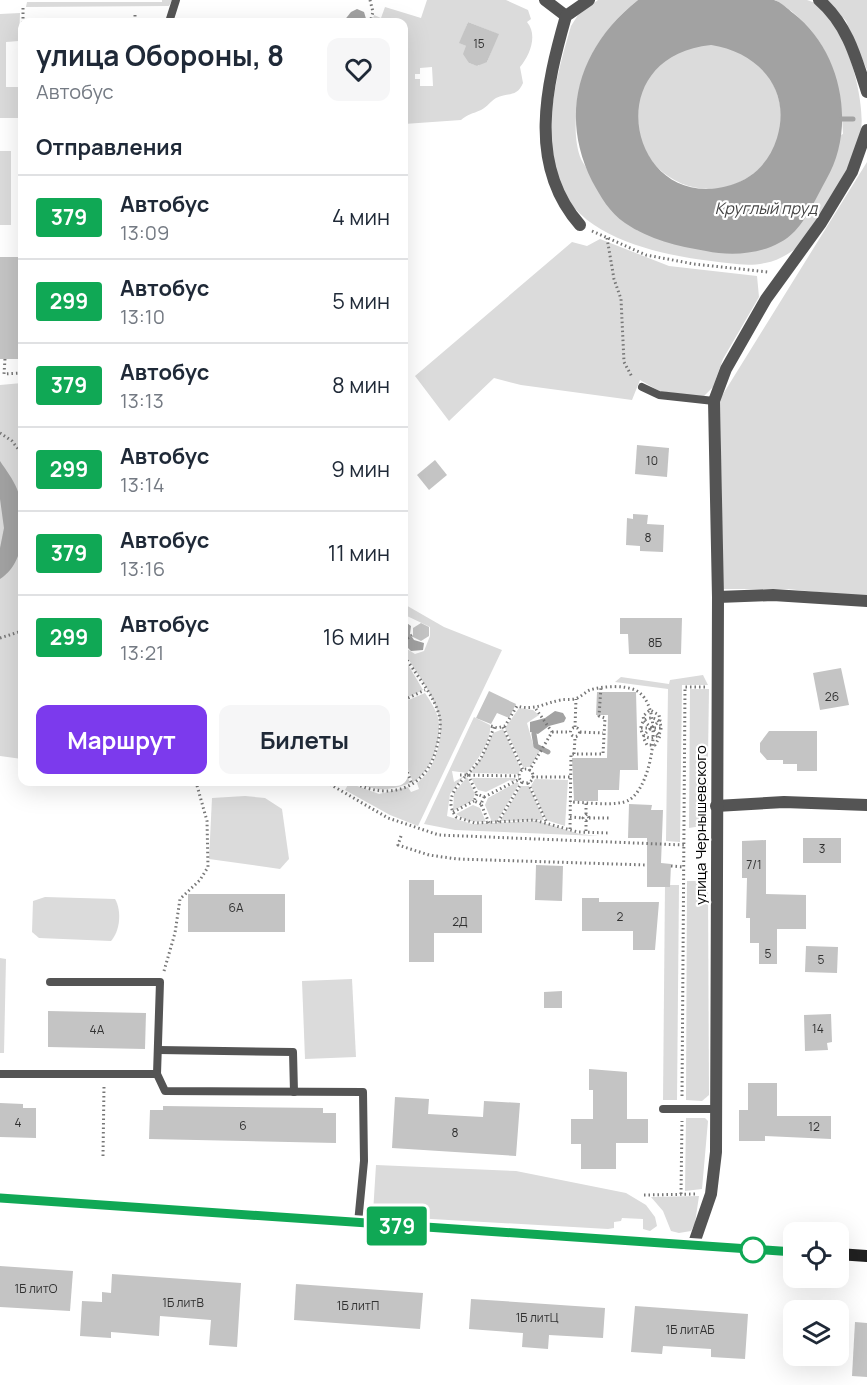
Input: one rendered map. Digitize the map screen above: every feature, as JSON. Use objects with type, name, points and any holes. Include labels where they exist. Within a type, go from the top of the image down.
[{"type":"street","points":[[545,0],[566,16]]},
{"type":"street","points":[[580,225],[555,187],[546,150],[545,120],[550,81],[566,16],[589,0]]},
{"type":"street","points":[[819,0],[834,14],[847,34],[867,92]]},
{"type":"street","points":[[714,401],[726,369],[781,277],[811,239],[846,182],[867,130]]},
{"type":"street","name":"улица Чернышевского","points":[[693,1246],[711,1194],[716,1152],[718,597],[714,401]]},
{"type":"street","points":[[718,597],[773,595],[867,601]]},
{"type":"street","points":[[716,806],[784,802],[867,805]]},
{"type":"street","points":[[0,1198],[783,1251]]},
{"type":"street","points":[[849,1255],[867,1256]]},
{"type":"lane","points":[[170,18],[176,0]]},
{"type":"lane","points":[[642,387],[659,395],[714,401]]},
{"type":"lane","points":[[50,982],[160,982],[157,1074],[165,1091],[363,1092],[364,1161],[358,1223]]},
{"type":"lane","points":[[159,1050],[293,1052],[294,1092]]},
{"type":"lane","points":[[0,1074],[157,1074]]},
{"type":"lane","points":[[663,1109],[715,1109]]},
{"type":"path","points":[[370,0],[373,12],[371,18]]},
{"type":"path","points":[[23,8],[23,18]]},
{"type":"path","points":[[580,225],[646,255],[694,264],[771,272],[781,277]]},
{"type":"path","points":[[607,238],[614,279],[621,299],[624,362],[628,372],[642,387]]},
{"type":"path","points":[[4,359],[4,374],[18,373]]},
{"type":"path","points":[[0,432],[18,449]]},
{"type":"path","points":[[0,638],[18,632]]},
{"type":"path","points":[[408,638],[412,635]]},
{"type":"path","points":[[408,662],[439,716],[441,728],[429,769],[420,780],[408,785]]},
{"type":"path","points":[[574,754],[603,754],[605,718],[599,716],[601,687]]},
{"type":"path","points":[[453,812],[452,793],[480,759],[492,727],[503,727],[508,723],[517,706],[536,709],[562,699],[576,699],[588,690],[601,687],[635,690],[649,702],[651,710],[651,763],[647,778],[633,797],[622,803],[570,802]]},
{"type":"path","points":[[681,1194],[685,687],[716,687]]},
{"type":"path","points":[[408,698],[425,690]]},
{"type":"path","points":[[570,732],[575,727],[576,699]]},
{"type":"path","points":[[536,709],[551,731]]},
{"type":"path","points":[[651,710],[645,714],[642,728],[644,742],[651,746]]},
{"type":"path","points":[[651,710],[659,715],[661,728],[658,742],[651,746]]},
{"type":"path","points":[[644,721],[651,718],[659,722]]},
{"type":"path","points":[[644,721],[658,735]]},
{"type":"path","points":[[644,735],[659,722]]},
{"type":"path","points":[[498,822],[523,770],[503,727]]},
{"type":"path","points":[[575,727],[580,732],[603,733]]},
{"type":"path","points":[[642,728],[661,728]]},
{"type":"path","points":[[551,731],[570,732],[575,737]]},
{"type":"path","points":[[529,771],[551,731]]},
{"type":"path","points":[[570,829],[571,754],[574,754],[575,737],[580,732]]},
{"type":"path","points":[[644,735],[651,738],[658,735]]},
{"type":"path","points":[[523,770],[529,771]]},
{"type":"path","points":[[529,771],[532,777]]},
{"type":"path","points":[[408,774],[412,784]]},
{"type":"path","points":[[460,775],[520,779],[528,783],[546,821]]},
{"type":"path","points":[[467,775],[477,794],[484,797]]},
{"type":"path","points":[[532,777],[570,777]]},
{"type":"path","points":[[528,783],[532,777]]},
{"type":"path","points":[[481,804],[484,797],[520,779]]},
{"type":"path","points":[[160,982],[176,933],[180,899],[201,880],[208,867],[207,821],[197,786]]},
{"type":"path","points":[[333,786],[388,818],[439,835],[684,845]]},
{"type":"path","points":[[363,786],[380,792],[404,786]]},
{"type":"path","points":[[453,812],[474,801],[477,794]]},
{"type":"path","points":[[474,801],[481,804],[489,823]]},
{"type":"path","points":[[586,802],[586,833]]},
{"type":"path","points":[[453,812],[468,823],[546,821],[586,833],[610,833]]},
{"type":"path","points":[[570,817],[610,818]]},
{"type":"path","points":[[401,836],[398,845],[447,858],[648,865]]},
{"type":"path","points":[[670,866],[684,867]]},
{"type":"path","points":[[103,1156],[104,1075]]},
{"type":"path","points":[[644,1195],[711,1194]]},
{"type":"shaded area","points":[[162,0],[172,0],[169,6],[26,7],[27,2],[162,2]]},
{"type":"shaded area","points":[[427,0],[506,0],[528,10],[531,19],[527,22],[532,39],[530,51],[520,67],[523,83],[521,88],[515,93],[496,98],[483,109],[461,120],[408,124],[408,18],[381,18],[385,7],[421,18]],"holes":[[[468,22],[498,34],[487,62],[483,61],[478,66],[469,63],[466,46],[460,43]],[[432,67],[433,86],[420,86],[420,79],[415,79],[415,74],[420,74],[420,68]]]},
{"type":"shaded area","points":[[598,0],[638,0],[612,24],[586,67],[577,100],[577,144],[585,167],[638,231],[843,134],[839,93],[828,57],[807,26],[793,12],[775,0],[807,0],[820,7],[831,20],[841,37],[856,78],[862,116],[861,130],[852,160],[801,244],[775,260],[752,265],[691,258],[648,249],[605,232],[587,220],[572,205],[561,187],[555,167],[551,127],[552,106],[571,26],[578,15]]},
{"type":"shaded area","points":[[827,0],[867,0],[867,70],[846,21]]},
{"type":"shaded area","points":[[20,13],[18,41],[6,42],[6,87],[18,87],[18,118],[0,118],[0,14]]},
{"type":"shaded area","points":[[709,45],[736,51],[749,57],[760,66],[769,77],[775,90],[781,117],[775,144],[769,157],[760,168],[749,177],[736,183],[709,189],[682,183],[669,177],[658,168],[649,157],[643,144],[637,117],[643,90],[649,77],[658,66],[669,57],[682,51]]},
{"type":"shaded area","points":[[0,151],[11,151],[11,225],[0,225]]},
{"type":"shaded area","points":[[867,162],[867,597],[787,589],[723,589],[720,399]]},
{"type":"shaded area","points":[[600,239],[669,266],[757,276],[759,297],[723,359],[713,387],[703,397],[659,391],[640,380],[632,400],[521,385],[494,378],[449,421],[415,376],[572,242],[587,246]]},
{"type":"shaded area","points":[[18,383],[18,758],[0,756],[0,385]]},
{"type":"shaded area","points":[[408,606],[444,627],[502,650],[418,826],[390,815],[345,790],[347,786],[357,786],[379,794],[408,787],[411,792],[419,789],[417,783],[432,765],[439,742],[438,714],[428,689],[408,658],[408,650],[415,654],[424,651],[430,636],[430,627],[408,616]]},
{"type":"shaded area","points":[[408,665],[423,690],[408,697]]},
{"type":"shaded area","points":[[703,675],[708,685],[682,685],[680,842],[666,841],[668,689],[615,682],[621,677],[669,684],[670,680]]},
{"type":"shaded area","points":[[690,689],[709,689],[707,825],[689,828]]},
{"type":"shaded area","points":[[425,693],[433,705],[439,726],[437,745],[430,763],[413,782],[408,770],[408,700]]},
{"type":"shaded area","points":[[519,708],[533,710],[539,715],[527,723],[533,744],[540,751],[530,767],[523,767],[505,728]]},
{"type":"shaded area","points":[[474,717],[490,725],[489,737],[480,756],[467,773],[452,771],[454,782],[464,776],[450,794],[447,816],[472,824],[537,821],[580,834],[599,836],[455,830],[424,824]]},
{"type":"shaded area","points":[[503,729],[521,769],[518,774],[470,773],[482,757],[493,733]]},
{"type":"shaded area","points":[[467,777],[475,794],[472,801],[453,811],[454,793]]},
{"type":"shaded area","points":[[471,778],[515,778],[516,780],[512,782],[510,780],[486,792],[478,790]]},
{"type":"shaded area","points":[[535,779],[568,780],[565,826],[546,820],[531,786]]},
{"type":"shaded area","points":[[517,782],[519,784],[497,821],[492,822],[485,805],[488,798]]},
{"type":"shaded area","points":[[365,786],[402,786],[389,789]]},
{"type":"shaded area","points":[[521,786],[529,786],[544,820],[500,821]]},
{"type":"shaded area","points":[[245,796],[265,798],[282,809],[289,859],[280,869],[209,859],[212,798]]},
{"type":"shaded area","points":[[473,805],[480,808],[486,822],[468,821],[456,814]]},
{"type":"shaded area","points":[[687,881],[703,881],[708,886],[709,1095],[702,1101],[686,1100]]},
{"type":"shaded area","points":[[665,885],[679,885],[677,1100],[663,1100]]},
{"type":"shaded area","points":[[45,897],[115,899],[119,915],[114,937],[111,941],[39,938],[32,932],[33,901]]},
{"type":"shaded area","points":[[0,958],[6,959],[4,1053],[0,1053]]},
{"type":"shaded area","points":[[352,979],[356,1057],[305,1059],[302,981]]},
{"type":"shaded area","points":[[686,1118],[705,1118],[708,1121],[702,1189],[685,1191]]},
{"type":"shaded area","points":[[376,1165],[516,1171],[626,1193],[646,1205],[655,1217],[657,1226],[650,1231],[643,1229],[643,1219],[622,1218],[621,1221],[614,1222],[614,1228],[608,1229],[379,1216],[373,1213]]},
{"type":"shaded area","points":[[699,1196],[695,1223],[691,1231],[679,1233],[671,1231],[663,1211],[651,1197]]},
{"type":"water","name":"Круглый пруд","points":[[638,0],[774,0],[787,8],[810,29],[823,47],[840,91],[841,137],[835,159],[816,199],[800,225],[786,239],[776,245],[753,252],[729,254],[695,249],[664,242],[634,229],[619,219],[606,204],[592,181],[582,156],[577,130],[576,106],[589,60],[602,38],[618,18]],"holes":[[[711,45],[728,49],[756,65],[775,89],[780,104],[777,138],[760,168],[747,178],[731,185],[697,188],[669,178],[650,157],[640,131],[640,103],[651,76],[674,56]]]},
{"type":"water","points":[[357,9],[364,12],[366,18],[346,18]]},
{"type":"water","points":[[0,461],[18,492],[18,556],[9,571],[0,579],[0,548],[4,528],[0,499]]},
{"type":"water","points":[[408,624],[411,626],[410,634],[414,640],[424,643],[423,650],[411,651],[408,648]]},
{"type":"water","points":[[555,711],[563,713],[566,718],[564,722],[549,726],[538,734],[530,732],[530,722],[545,718]]},
{"type":"building","points":[[468,22],[499,34],[487,62],[477,66],[469,63],[463,54],[466,46],[459,43]]},
{"type":"building","points":[[0,257],[18,257],[18,359],[0,359]]},
{"type":"building","points":[[637,445],[669,448],[667,477],[635,474]]},
{"type":"building","points":[[435,460],[447,475],[429,490],[417,475]]},
{"type":"building","points":[[633,514],[648,515],[647,524],[664,525],[663,552],[640,551],[640,546],[626,545],[627,518],[633,519]]},
{"type":"building","points":[[620,618],[682,618],[681,654],[629,654],[628,634],[620,634]]},
{"type":"building","points":[[421,623],[429,627],[429,636],[421,641],[413,637],[413,628]]},
{"type":"building","points":[[841,668],[849,705],[820,710],[813,673]]},
{"type":"building","points":[[489,691],[516,704],[509,718],[497,713],[491,724],[476,718]]},
{"type":"building","points":[[597,692],[636,692],[638,770],[620,770],[619,790],[598,790],[598,801],[574,801],[572,758],[607,758],[608,715],[596,715]]},
{"type":"building","points":[[769,731],[817,731],[817,771],[797,771],[797,764],[783,764],[783,760],[767,760],[760,752],[760,743]]},
{"type":"building","points":[[629,804],[652,805],[651,810],[663,810],[661,863],[671,864],[670,887],[647,887],[647,838],[628,838]]},
{"type":"building","points":[[803,838],[841,838],[841,863],[803,863]]},
{"type":"building","points":[[766,840],[766,894],[806,895],[806,929],[777,929],[777,964],[759,964],[759,943],[750,943],[750,918],[746,918],[747,878],[742,878],[742,841]]},
{"type":"building","points":[[536,865],[563,866],[562,901],[535,900]]},
{"type":"building","points":[[409,880],[434,880],[434,895],[482,895],[482,933],[434,933],[434,962],[409,962]]},
{"type":"building","points":[[188,894],[285,894],[285,932],[188,932]]},
{"type":"building","points":[[582,898],[599,898],[599,902],[659,902],[655,950],[633,950],[633,931],[582,931]]},
{"type":"building","points":[[806,946],[838,947],[837,973],[805,972]]},
{"type":"building","points":[[562,991],[562,1008],[544,1008],[544,992]]},
{"type":"building","points":[[48,1011],[146,1013],[145,1049],[48,1047]]},
{"type":"building","points":[[831,1014],[832,1042],[827,1043],[828,1050],[805,1051],[804,1015]]},
{"type":"building","points":[[589,1069],[627,1072],[627,1119],[648,1119],[648,1143],[616,1143],[616,1169],[581,1169],[581,1144],[571,1144],[571,1119],[593,1119],[593,1090],[589,1090]]},
{"type":"building","points":[[748,1083],[777,1083],[777,1116],[831,1116],[831,1139],[765,1136],[765,1141],[739,1141],[739,1110],[748,1110]]},
{"type":"building","points":[[395,1097],[429,1099],[428,1114],[483,1117],[484,1101],[520,1103],[516,1156],[392,1148]]},
{"type":"building","points":[[0,1103],[23,1104],[23,1108],[36,1108],[36,1138],[0,1137]]},
{"type":"building","points":[[163,1106],[323,1108],[323,1113],[336,1113],[336,1143],[149,1139],[150,1110],[163,1110]]},
{"type":"building","points":[[0,1266],[73,1271],[70,1311],[0,1307]]},
{"type":"building","points":[[112,1274],[241,1283],[237,1347],[209,1345],[211,1320],[160,1316],[159,1336],[111,1332],[111,1338],[80,1336],[82,1301],[102,1302],[102,1292],[111,1293]]},
{"type":"building","points":[[296,1284],[423,1293],[420,1329],[294,1320]]},
{"type":"building","points":[[471,1299],[605,1308],[603,1338],[549,1335],[548,1349],[522,1347],[523,1333],[469,1329]]},
{"type":"building","points":[[635,1306],[748,1314],[745,1359],[711,1357],[711,1349],[663,1346],[662,1354],[631,1352]]},
{"type":"building","points":[[855,1322],[867,1323],[867,1377],[852,1376]]},
{"type":"waterway","points":[[842,119],[853,119]]},
{"type":"waterway","points":[[534,734],[536,746],[548,752]]},
{"type":"bus line","name":"379","points":[[0,1198],[626,1243],[783,1251]]}]
